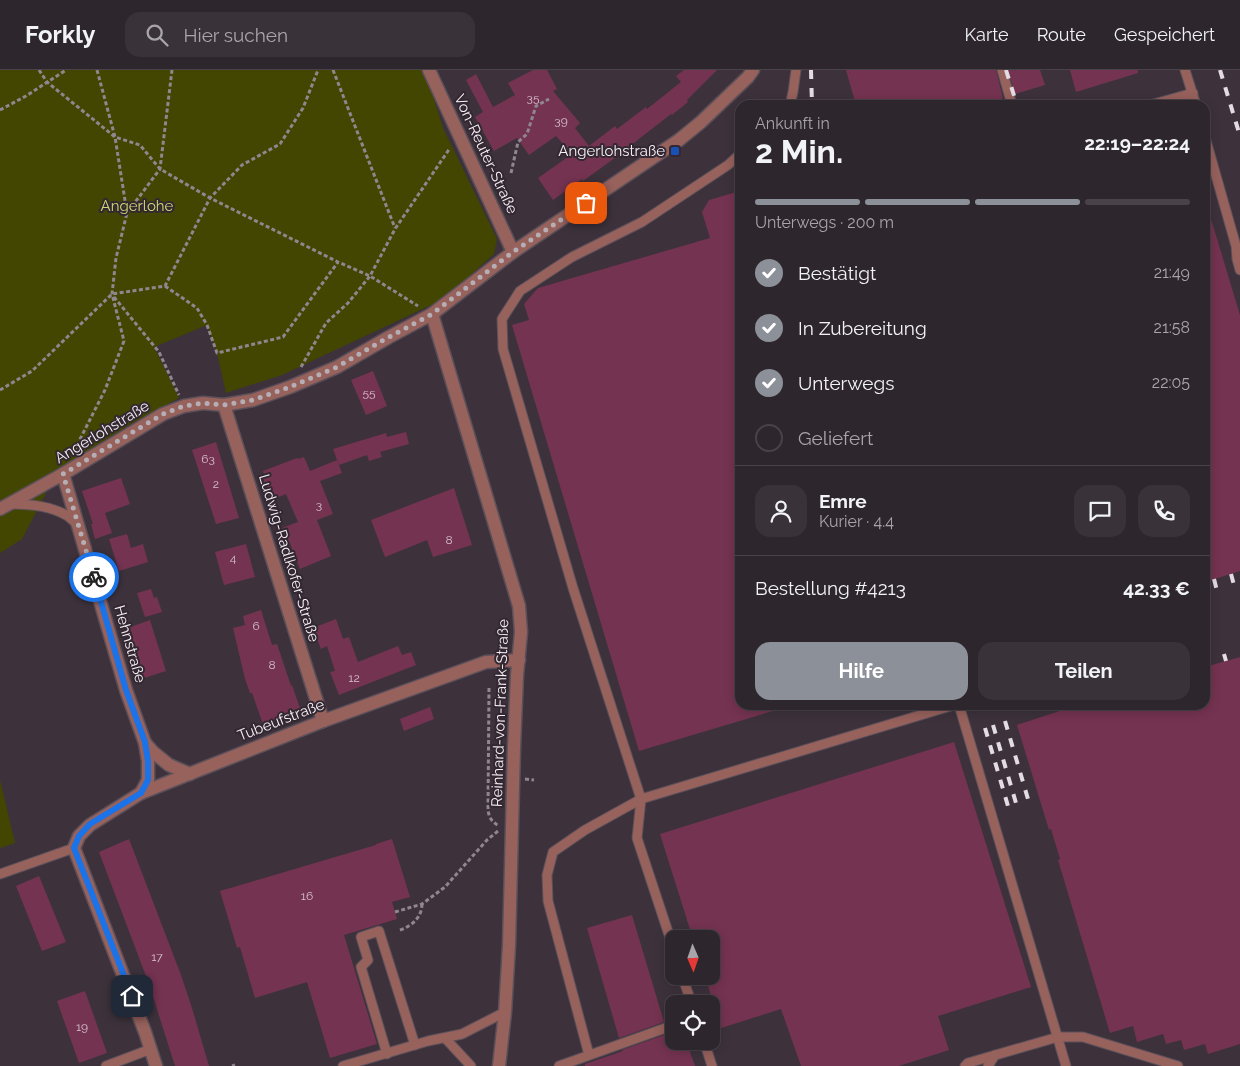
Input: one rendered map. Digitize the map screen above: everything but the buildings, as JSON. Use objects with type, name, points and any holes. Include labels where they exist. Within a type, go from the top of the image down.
[{"type":"street","name":"Von-Reuter-Straße","points":[[429,70],[513,252]]},
{"type":"street","name":"Angerlohstraße","points":[[6,506],[163,414],[184,406],[203,403],[224,405],[253,400],[290,387],[337,367],[432,314],[513,252],[679,140],[701,122],[748,77],[752,70]]},
{"type":"street","name":"Reinhard-von-Frank-Straße","points":[[432,314],[519,606],[521,632],[514,747],[509,946],[499,1066]]},
{"type":"street","name":"Ludwig-Radlkofer-Straße","points":[[224,405],[323,721]]},
{"type":"street","name":"Hehnstraße","points":[[63,474],[126,690],[145,742],[148,780],[141,793]]},
{"type":"street","name":"Tubeufstraße","points":[[74,848],[79,836],[90,824],[141,793],[323,721],[486,662],[520,660]]},
{"type":"street","name":"Hehnstraße","points":[[145,742],[168,765],[190,774]]},
{"type":"street","points":[[74,848],[125,978],[156,1066]]},
{"type":"lane","points":[[791,100],[796,70]]},
{"type":"lane","points":[[1002,70],[1011,100]]},
{"type":"lane","points":[[1185,70],[1194,100]]},
{"type":"lane","points":[[1168,100],[1192,93]]},
{"type":"lane","points":[[1210,154],[1236,246],[1240,270]]},
{"type":"lane","points":[[667,930],[637,838],[641,800],[573,588],[503,349],[502,319],[520,291],[572,257],[642,222],[735,159]]},
{"type":"lane","points":[[6,506],[29,504],[49,508],[66,515],[79,525]]},
{"type":"lane","points":[[589,1055],[548,902],[547,875],[553,852],[585,830],[641,800],[938,710]]},
{"type":"lane","points":[[960,710],[1066,1066]]},
{"type":"lane","points":[[0,874],[74,848]]},
{"type":"lane","points":[[387,1054],[360,967],[368,960],[361,937],[379,931],[415,1045]]},
{"type":"lane","points":[[343,1066],[415,1045],[462,1034],[505,1012]]},
{"type":"lane","points":[[559,1066],[665,1028]]},
{"type":"lane","points":[[965,1066],[968,1063],[1058,1037],[1083,1038],[1178,1066]]},
{"type":"lane","points":[[445,1038],[471,1066]]},
{"type":"lane","points":[[106,1066],[151,1049]]},
{"type":"lane","points":[[707,1050],[712,1066]]},
{"type":"lane","points":[[988,1066],[995,1055]]},
{"type":"path","points":[[39,70],[47,82],[115,137],[140,145],[160,169],[210,198],[370,276],[432,314]]},
{"type":"path","points":[[0,110],[26,96],[66,70]]},
{"type":"path","points":[[63,474],[105,390],[124,341],[112,294],[116,258],[127,212],[115,137],[97,70]]},
{"type":"path","points":[[127,212],[160,169],[172,70]]},
{"type":"path","points":[[165,286],[210,198],[242,165],[280,144],[303,108],[318,70]]},
{"type":"path","points":[[333,70],[395,229]]},
{"type":"path","points":[[511,173],[518,142],[528,134],[536,106],[549,99]]},
{"type":"path","points":[[290,387],[326,323],[348,303],[370,276],[395,229],[459,135]]},
{"type":"path","points":[[0,390],[32,371],[112,294],[165,286],[197,308],[207,325],[217,353],[283,337],[338,262]]},
{"type":"path","points":[[112,294],[159,352],[184,406]]},
{"type":"path","points":[[395,912],[422,904],[445,888],[488,840],[502,828],[493,823],[489,817],[488,810],[489,688]]},
{"type":"path","points":[[400,930],[410,926],[416,920],[422,904]]},
{"type":"green space","name":"Angerlohe","points":[[0,70],[425,70],[443,128],[497,239],[494,254],[444,299],[282,375],[226,393],[217,353],[207,325],[154,347],[179,398],[129,425],[58,470],[22,539],[0,553]]},
{"type":"green space","points":[[0,780],[15,843],[0,848]]},
{"type":"railway","points":[[811,70],[812,100]]},
{"type":"railway","points":[[1006,70],[1015,100]]},
{"type":"railway","points":[[1220,70],[1240,136]]},
{"type":"railway","points":[[1231,574],[1234,585]]},
{"type":"railway","points":[[1214,579],[1217,591]]},
{"type":"railway","points":[[1224,654],[1226,661]]},
{"type":"railway","points":[[1005,721],[1028,799]]},
{"type":"railway","points":[[993,725],[1016,803]]},
{"type":"railway","points":[[985,728],[1008,806]]},
{"type":"way so far","points":[[94,577],[63,474],[163,414],[184,406],[203,403],[224,405],[253,400],[337,367],[432,314],[513,252],[586,203]]},
{"type":"place","name":"Angerlohstraße","points":[[675,151]]},
{"type":"route","points":[[94,577],[126,690],[145,742],[148,780],[141,793],[90,824],[79,836],[74,848],[132,996]]}]
